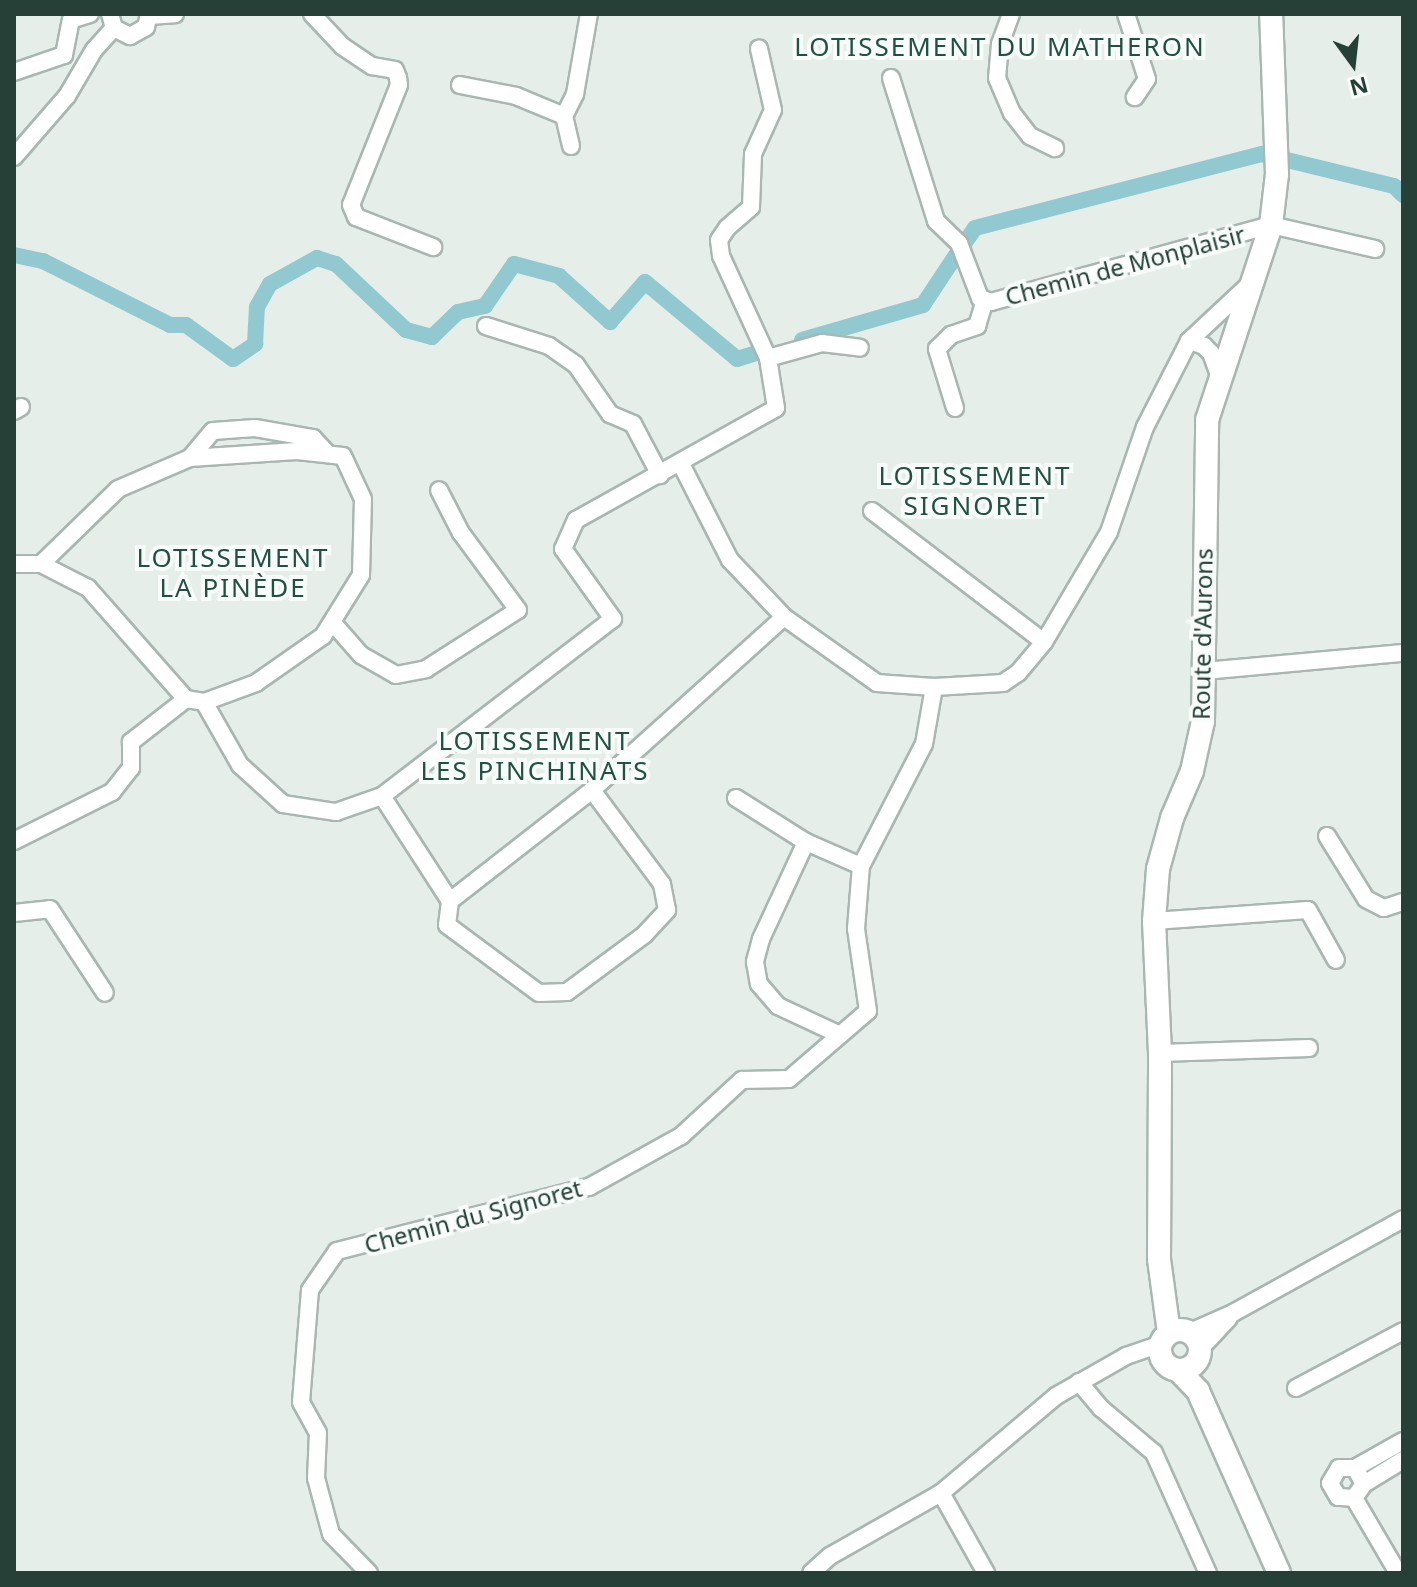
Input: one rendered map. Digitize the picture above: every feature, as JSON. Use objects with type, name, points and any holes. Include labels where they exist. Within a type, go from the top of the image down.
[{"type":"street","points":[[14,72],[64,55],[71,20],[90,14]]},
{"type":"street","points":[[14,157],[67,96],[112,21],[124,35],[136,35],[146,27],[149,15],[175,14]]},
{"type":"street","points":[[312,14],[342,46],[372,66],[395,70],[398,78],[399,85],[351,205],[356,217],[433,247]]},
{"type":"street","points":[[571,146],[564,116],[575,94],[589,14]]},
{"type":"street","points":[[1011,14],[1000,44],[997,78],[1012,113],[1030,136],[1055,148]]},
{"type":"street","points":[[1126,14],[1147,79],[1135,97]]},
{"type":"street","name":"Route d'Aurons","points":[[1271,14],[1277,174],[1271,225],[1207,420],[1203,721],[1192,771],[1172,818],[1158,869],[1154,921],[1160,1053],[1159,1259],[1166,1306],[1198,1391],[1279,1573]]},
{"type":"street","points":[[204,702],[240,765],[283,804],[336,812],[382,796],[613,619],[563,549],[576,520],[681,464],[776,408],[768,358],[721,256],[719,240],[727,228],[751,207],[753,154],[773,110],[759,49]]},
{"type":"street","points":[[891,78],[936,221],[959,243],[982,299],[977,326],[951,335],[937,349],[955,408]]},
{"type":"street","points":[[460,85],[516,96],[564,116]]},
{"type":"street","points":[[1271,225],[1375,249]]},
{"type":"street","name":"Chemin de Monplaisir","points":[[982,299],[991,302],[1271,225]]},
{"type":"street","points":[[681,464],[730,560],[784,617],[877,683],[934,687],[1003,683],[1018,673],[1044,642],[1109,532],[1145,427],[1189,341],[1251,283]]},
{"type":"street","points":[[486,326],[549,346],[576,365],[610,414],[633,424],[660,475]]},
{"type":"street","points":[[1189,341],[1204,346],[1211,353],[1221,381]]},
{"type":"street","points":[[768,358],[822,343],[860,348]]},
{"type":"street","points":[[190,458],[213,431],[255,428],[313,438],[328,454]]},
{"type":"street","points":[[14,564],[41,564],[88,588],[186,699],[204,702],[256,683],[323,636],[361,575],[363,499],[343,456],[297,451],[190,458],[118,489],[41,564]]},
{"type":"street","points":[[332,622],[361,655],[396,675],[426,669],[518,610],[461,533],[439,490]]},
{"type":"street","points":[[872,511],[1044,642]]},
{"type":"street","points":[[450,901],[592,790],[784,617]]},
{"type":"street","points":[[1204,671],[1403,653]]},
{"type":"street","name":"Chemin du Signoret","points":[[369,1573],[331,1534],[316,1478],[318,1433],[301,1402],[310,1290],[337,1251],[589,1187],[681,1136],[742,1080],[789,1079],[868,1011],[856,929],[861,866],[924,744],[934,687]]},
{"type":"street","points":[[14,841],[112,792],[131,768],[131,742],[186,699]]},
{"type":"street","points":[[382,796],[450,901],[447,925],[539,993],[567,992],[644,935],[667,910],[662,884],[592,790]]},
{"type":"street","points":[[736,798],[806,842],[861,866]]},
{"type":"street","points":[[1327,836],[1366,899],[1384,908],[1403,902]]},
{"type":"street","points":[[806,842],[761,939],[755,962],[759,984],[778,1006],[840,1035]]},
{"type":"street","points":[[14,913],[50,909],[105,993]]},
{"type":"street","points":[[1154,921],[1308,910],[1336,960]]},
{"type":"street","points":[[1160,1053],[1309,1048]]},
{"type":"street","points":[[811,1573],[830,1556],[941,1493],[1056,1396],[1079,1382],[1126,1356],[1180,1348],[1233,1313],[1403,1219]]},
{"type":"street","points":[[1296,1388],[1403,1331]]},
{"type":"street","points":[[1079,1382],[1102,1409],[1154,1453],[1208,1573]]},
{"type":"street","points":[[1403,1441],[1355,1468],[1339,1468],[1330,1483],[1338,1497],[1359,1491],[1403,1460]]},
{"type":"street","points":[[1355,1468],[1359,1491],[1398,1573]]},
{"type":"street","points":[[941,1493],[986,1573]]},
{"type":"waterway","points":[[961,248],[975,228],[1262,154],[1272,157]]},
{"type":"waterway","points":[[1287,160],[1394,186],[1403,195]]},
{"type":"waterway","points":[[802,340],[923,305],[960,249]]},
{"type":"waterway","points":[[14,255],[43,261],[170,325],[186,325],[233,359],[255,344],[257,307],[270,284],[317,258],[336,264],[406,330],[432,337],[458,312],[485,306],[514,264],[559,276],[610,322],[645,282],[737,359],[764,351]]},
{"type":"district","name":"LOTISSEMENT DU MATHERON","points":[[1000,47]]},
{"type":"district","name":"LOTISSEMENT SIGNORET","points":[[975,491]]},
{"type":"district","name":"LOTISSEMENT LA PINÈDE","points":[[233,573]]},
{"type":"district","name":"LOTISSEMENT LES PINCHINATS","points":[[535,756]]}]
